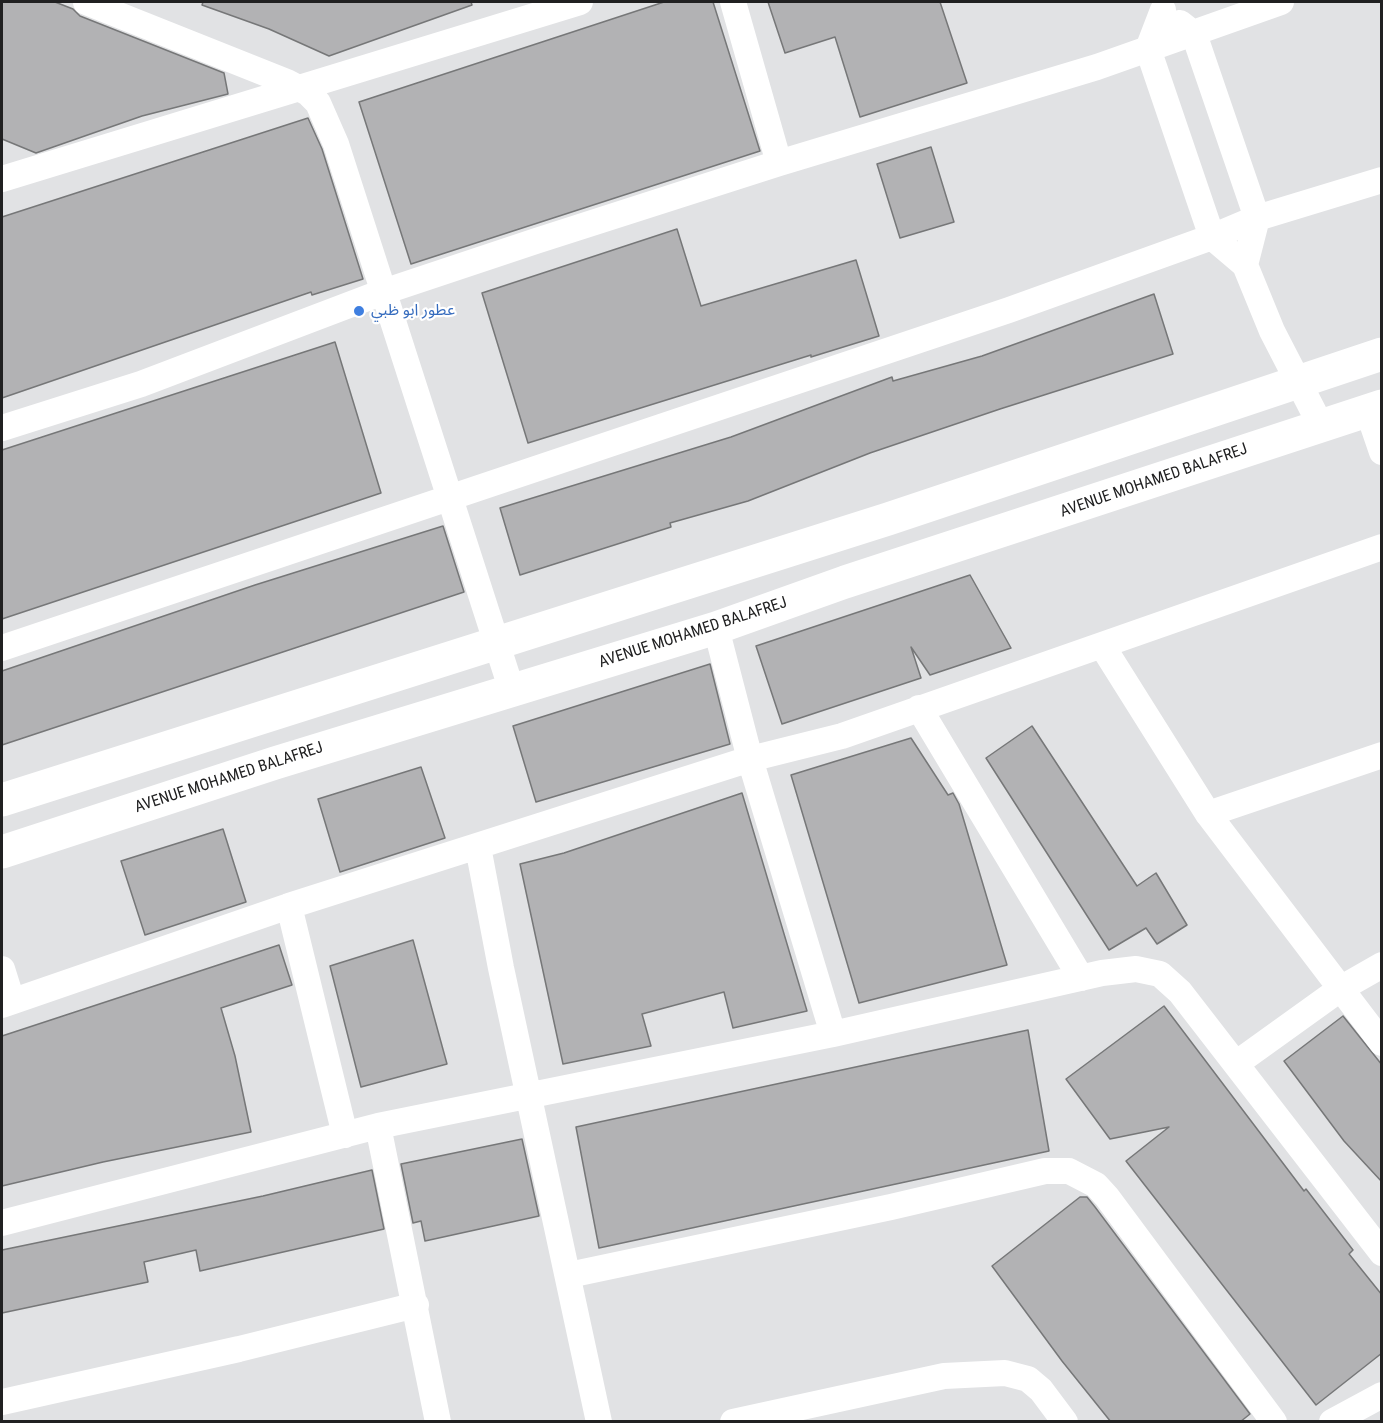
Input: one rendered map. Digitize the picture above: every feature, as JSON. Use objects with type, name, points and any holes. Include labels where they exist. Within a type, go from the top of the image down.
[{"type":"street","points":[[86,2],[297,86],[318,103],[327,120],[512,691]]},
{"type":"street","points":[[2,179],[297,86],[580,2]]},
{"type":"street","points":[[733,2],[779,163]]},
{"type":"street","points":[[2,428],[141,384],[382,292],[779,163],[1148,49],[1281,2]]},
{"type":"street","points":[[1245,265],[1257,218],[1194,34],[1162,6],[1148,49],[1212,237],[1245,265],[1272,331],[1321,426]]},
{"type":"street","points":[[2,648],[1009,310],[1212,237],[1257,218],[1382,180]]},
{"type":"street","points":[[2,800],[1043,469],[1382,354]]},
{"type":"street","points":[[1375,409],[1382,452]]},
{"type":"street","name":"AVENUE MOHAMED BALAFREJ","points":[[2,852],[275,763],[716,628],[845,582],[1035,522],[1375,409]]},
{"type":"street","points":[[2,969],[7,1003],[289,906],[750,759],[842,736],[1103,647],[1382,547]]},
{"type":"street","points":[[716,628],[750,759],[833,1034]]},
{"type":"street","points":[[1103,647],[1208,814],[1382,1043]]},
{"type":"street","points":[[919,708],[1081,978]]},
{"type":"street","points":[[1208,814],[1382,755]]},
{"type":"street","points":[[478,847],[599,1422]]},
{"type":"street","points":[[289,906],[345,1135]]},
{"type":"street","points":[[1237,1063],[1340,989],[1382,965]]},
{"type":"street","points":[[2,1223],[378,1126],[833,1034],[1081,978],[1136,969],[1160,974],[1180,992],[1382,1253]]},
{"type":"street","points":[[378,1126],[438,1422]]},
{"type":"street","points":[[569,1275],[903,1204],[1045,1171],[1069,1171],[1096,1185],[1107,1197],[1274,1422]]},
{"type":"street","points":[[2,1402],[249,1347],[416,1305]]},
{"type":"street","points":[[733,1422],[944,1376],[1005,1373],[1028,1379],[1041,1390],[1065,1422]]},
{"type":"street","points":[[1332,1422],[1382,1395]]},
{"type":"building","points":[[2,2],[55,2],[73,9],[80,16],[224,73],[228,94],[142,116],[36,153],[2,139]]},
{"type":"building","points":[[203,2],[471,2],[472,5],[329,56],[269,29],[202,5]]},
{"type":"building","points":[[664,2],[713,2],[760,151],[411,264],[359,102]]},
{"type":"building","points":[[768,2],[940,2],[967,83],[860,117],[835,37],[785,53]]},
{"type":"building","points":[[308,118],[322,149],[363,279],[312,295],[311,292],[2,398],[2,217]]},
{"type":"building","points":[[931,147],[954,222],[900,238],[877,164]]},
{"type":"building","points":[[677,229],[701,306],[856,260],[879,336],[528,443],[482,293]]},
{"type":"building","points":[[1154,294],[1173,354],[1000,409],[870,453],[748,501],[670,523],[671,527],[520,575],[500,508],[731,437],[892,377],[893,381],[982,356]]},
{"type":"building","points":[[335,342],[381,493],[2,619],[2,450]]},
{"type":"building","points":[[443,526],[464,592],[2,745],[2,671],[255,585]]},
{"type":"building","points":[[970,575],[1011,648],[930,675],[911,647],[921,678],[782,724],[756,646]]},
{"type":"building","points":[[710,664],[730,744],[536,802],[513,726]]},
{"type":"building","points":[[1032,726],[1137,886],[1156,873],[1187,925],[1157,944],[1146,928],[1109,950],[986,758]]},
{"type":"building","points":[[911,738],[948,795],[953,793],[959,804],[1007,965],[859,1003],[791,775]]},
{"type":"building","points":[[421,767],[445,838],[340,872],[318,799]]},
{"type":"building","points":[[742,793],[807,1011],[733,1028],[724,992],[642,1014],[651,1046],[563,1064],[520,864],[564,853]]},
{"type":"building","points":[[223,829],[246,902],[145,935],[121,861]]},
{"type":"building","points":[[413,940],[447,1064],[361,1087],[330,966]]},
{"type":"building","points":[[279,945],[292,985],[221,1008],[235,1056],[251,1132],[103,1162],[2,1186],[2,1036]]},
{"type":"building","points":[[1164,1006],[1304,1191],[1306,1189],[1353,1250],[1349,1254],[1382,1295],[1382,1353],[1316,1405],[1126,1161],[1169,1127],[1110,1139],[1066,1079]]},
{"type":"building","points":[[1343,1016],[1382,1065],[1382,1182],[1344,1141],[1284,1061]]},
{"type":"building","points":[[1028,1030],[1049,1151],[599,1248],[576,1127]]},
{"type":"building","points":[[522,1139],[539,1216],[425,1241],[421,1221],[413,1223],[401,1164]]},
{"type":"building","points":[[372,1170],[384,1229],[200,1271],[196,1250],[144,1262],[148,1282],[2,1313],[2,1250],[263,1196]]},
{"type":"building","points":[[1080,1197],[1087,1197],[1095,1207],[1250,1414],[1240,1422],[1111,1422],[1062,1361],[992,1266]]},
{"type":"place","name":"عطور ابو ظبي","points":[[359,311]]}]
